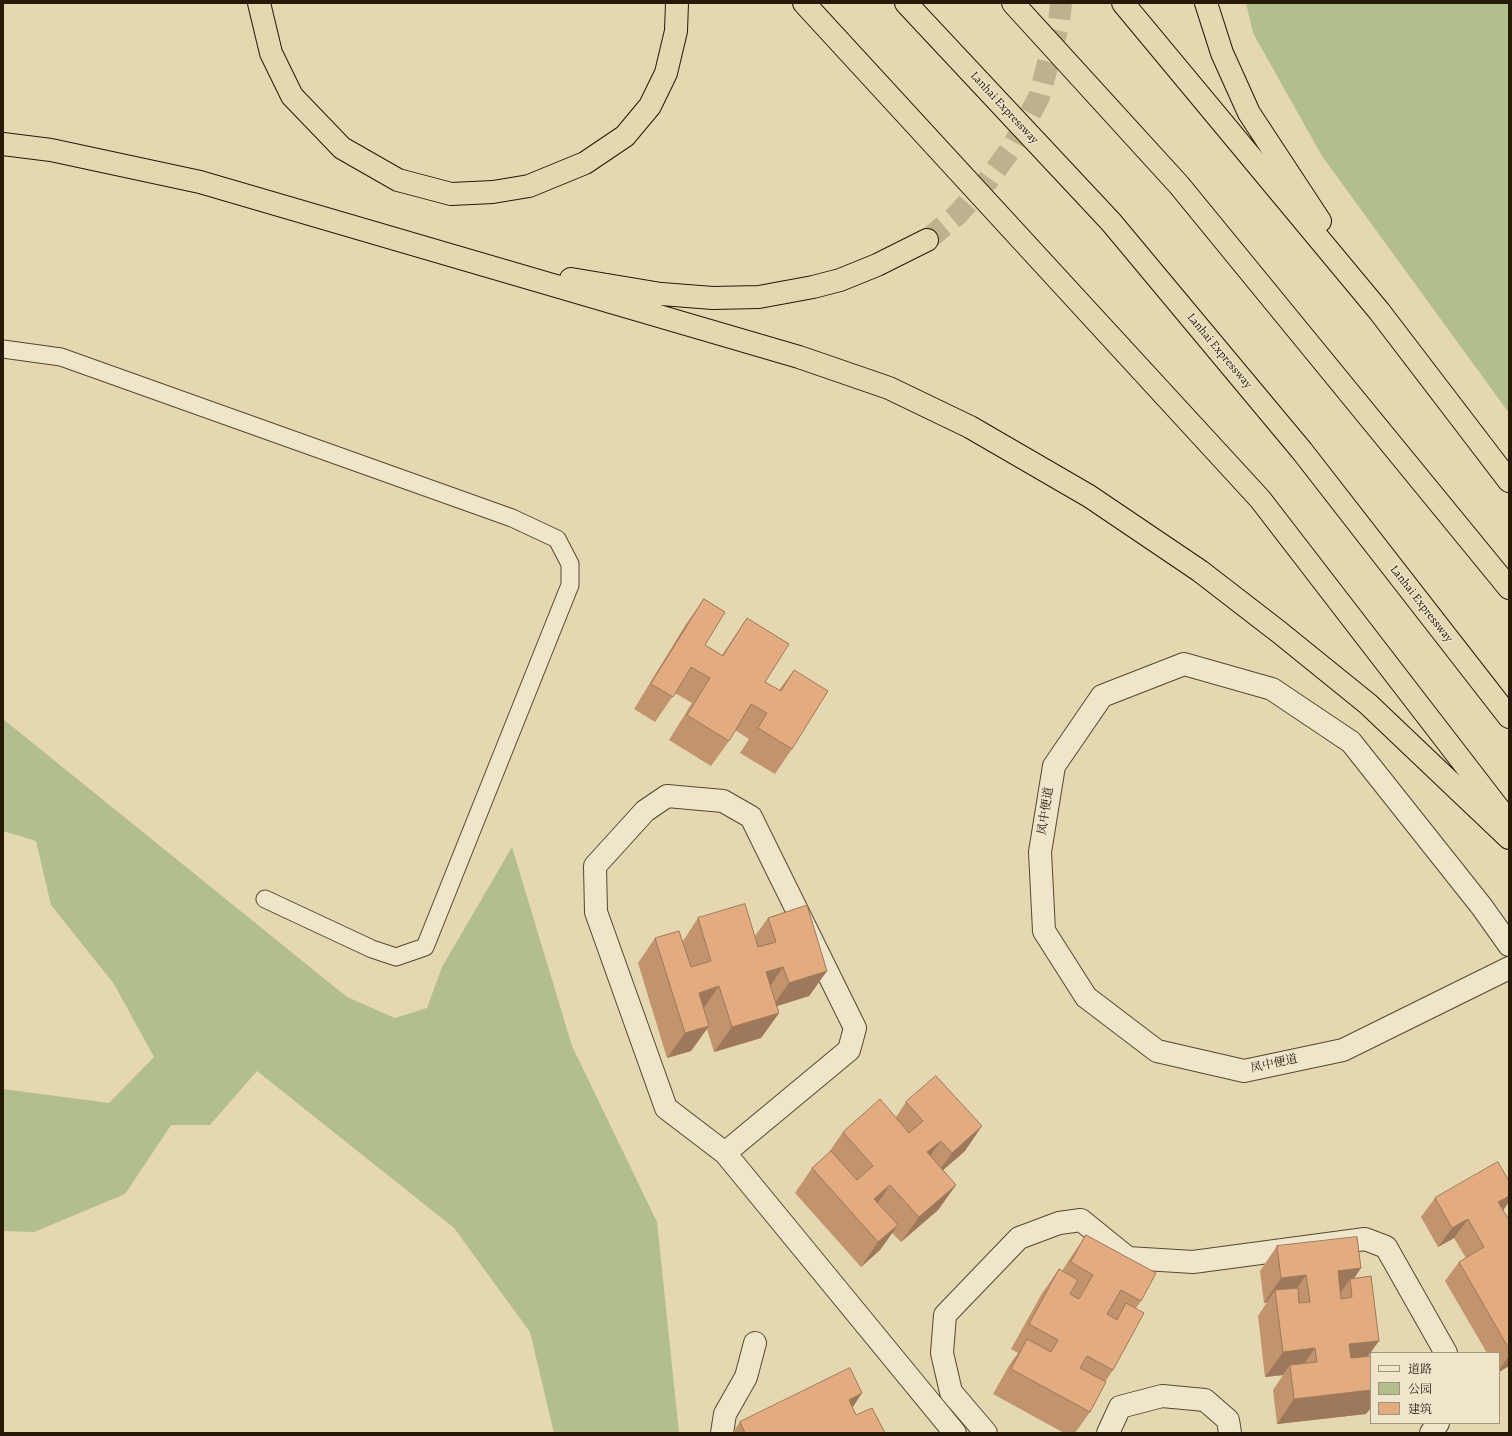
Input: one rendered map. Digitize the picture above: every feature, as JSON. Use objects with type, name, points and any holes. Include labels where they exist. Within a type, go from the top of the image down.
[{"type":"highway","points":[[259,3],[271,54],[292,96],[342,148],[398,180],[451,194],[493,192],[529,186],[585,163],[625,136],[650,106],[666,73],[676,31],[677,3]]},
{"type":"highway","points":[[804,3],[1260,499],[1509,822]]},
{"type":"highway","name":"Lanhai Expressway","points":[[906,3],[1111,222],[1302,451],[1509,718]]},
{"type":"highway","points":[[1013,3],[1179,185],[1509,588]]},
{"type":"highway","points":[[1123,3],[1379,311],[1509,480]]},
{"type":"highway","points":[[1206,3],[1222,53],[1249,113],[1379,311]]},
{"type":"highway","points":[[3,144],[51,150],[200,182],[799,357],[889,388],[970,427],[1089,496],[1200,571],[1279,632],[1368,704],[1509,838]]},
{"type":"highway","points":[[398,241],[569,279],[662,294],[713,298],[759,297],[813,287],[840,280],[878,265],[927,240]]},
{"type":"street","name":"凤中便道","points":[[1509,945],[1482,907],[1351,742],[1272,690],[1184,664],[1102,696],[1054,766],[1040,852],[1044,931],[1086,997],[1157,1051],[1244,1071],[1342,1050],[1509,968]]},
{"type":"street","points":[[725,1153],[849,1050],[855,1028],[751,817],[723,801],[667,796],[645,811],[595,866],[596,912],[666,1108],[725,1153],[955,1433]]},
{"type":"street","points":[[986,1433],[951,1392],[942,1354],[945,1315],[1019,1238],[1059,1223],[1081,1220],[1128,1258],[1193,1262],[1365,1238],[1386,1247],[1445,1352]]},
{"type":"street","points":[[722,1433],[725,1414],[746,1377],[755,1343]]},
{"type":"street","points":[[1108,1433],[1120,1407],[1162,1396],[1205,1400],[1228,1420],[1230,1433]]},
{"type":"street","points":[[1431,1433],[1437,1424]]},
{"type":"lane","points":[[3,349],[61,357],[512,518],[557,539],[570,564],[570,585],[425,946],[396,957],[372,949],[265,899]]},
{"type":"green space","points":[[1246,3],[1509,3],[1509,413],[1322,156],[1253,33]]},
{"type":"green space","points":[[3,719],[347,997],[395,1018],[427,1008],[442,967],[512,847],[572,1046],[657,1222],[679,1433],[554,1433],[530,1332],[454,1228],[257,1071],[210,1125],[171,1125],[125,1194],[34,1232],[3,1231],[3,1089],[109,1103],[154,1057],[114,984],[51,905],[36,841],[3,831]]},
{"type":"building","points":[[704,599],[725,612],[705,645],[723,656],[747,618],[789,644],[765,682],[781,691],[794,670],[828,691],[792,749],[758,728],[767,713],[751,704],[729,741],[687,715],[710,678],[691,667],[673,697],[651,684]]},
{"type":"building","points":[[745,904],[758,947],[776,942],[768,918],[807,905],[827,971],[789,983],[783,967],[766,972],[779,1013],[732,1027],[719,986],[699,993],[709,1026],[685,1033],[655,938],[679,931],[691,967],[711,961],[698,918]]},
{"type":"building","points":[[936,1076],[982,1126],[952,1153],[941,1141],[927,1152],[956,1185],[919,1217],[890,1185],[874,1199],[898,1225],[878,1242],[812,1168],[831,1151],[857,1180],[873,1166],[843,1132],[880,1099],[909,1133],[923,1121],[906,1102]]},
{"type":"building","points":[[1498,1162],[1509,1181],[1509,1196],[1498,1202],[1509,1220],[1509,1349],[1459,1262],[1484,1247],[1468,1219],[1452,1228],[1435,1198]]},
{"type":"building","points":[[1086,1235],[1156,1273],[1141,1301],[1121,1290],[1107,1314],[1117,1320],[1126,1303],[1144,1313],[1113,1370],[1087,1356],[1080,1368],[1106,1382],[1090,1412],[1011,1369],[1027,1339],[1051,1352],[1058,1340],[1029,1324],[1059,1269],[1078,1280],[1070,1294],[1079,1299],[1093,1275],[1071,1262]]},
{"type":"building","points":[[1357,1237],[1361,1268],[1338,1271],[1341,1299],[1352,1297],[1350,1279],[1371,1276],[1379,1341],[1349,1344],[1351,1358],[1370,1356],[1370,1390],[1294,1399],[1290,1365],[1317,1362],[1315,1348],[1283,1352],[1275,1290],[1298,1288],[1299,1303],[1310,1302],[1306,1275],[1281,1278],[1277,1246]]},
{"type":"building","points":[[850,1368],[862,1393],[849,1400],[856,1415],[872,1408],[885,1433],[745,1433],[740,1422]]},
{"type":"tunnel","points":[[927,240],[957,215],[989,179],[1013,146],[1039,97],[1059,22],[1061,3]]}]
